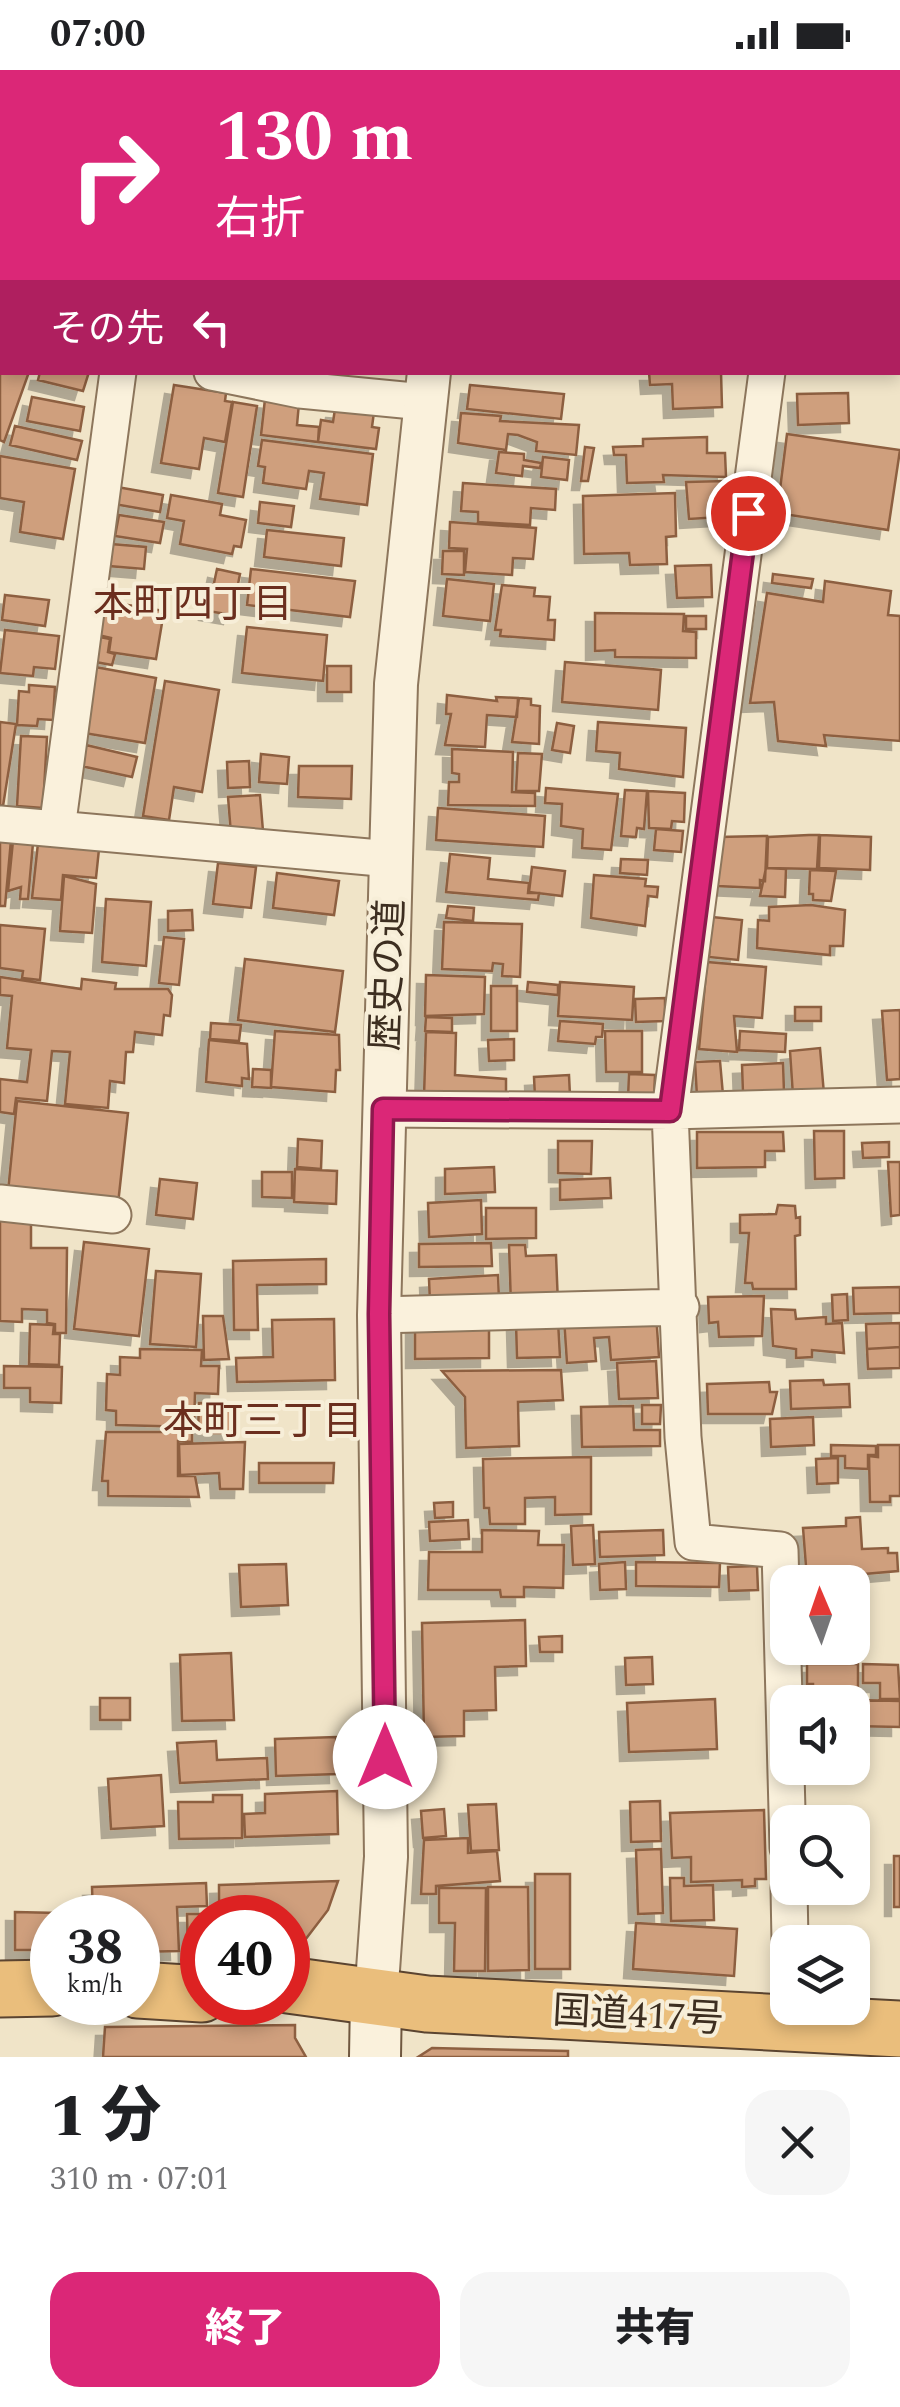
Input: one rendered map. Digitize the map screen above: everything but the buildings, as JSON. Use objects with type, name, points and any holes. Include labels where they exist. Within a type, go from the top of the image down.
[{"type":"highway","points":[[0,1975],[30,1975]]},
{"type":"highway","points":[[0,1988],[30,1988]]},
{"type":"highway","name":"国道417号","points":[[310,1988],[376,1998]]},
{"type":"highway","name":"国道417号","points":[[310,1998],[376,1998],[791,2029],[900,2028]]},
{"type":"main road","points":[[375,2057],[376,1998]]},
{"type":"street","points":[[57,829],[118,375]]},
{"type":"street","points":[[227,375],[300,390],[426,387]]},
{"type":"street","points":[[767,375],[670,1111],[681,1307],[683,1437],[693,1542],[780,1550],[787,1805]]},
{"type":"street","name":"歴史の道","points":[[376,1998],[386,1858],[379,1314],[390,859],[396,684],[426,387]]},
{"type":"street","points":[[0,824],[390,859]]},
{"type":"street","points":[[383,1109],[670,1111],[900,1105]]},
{"type":"street","points":[[0,1203],[113,1215]]},
{"type":"street","points":[[379,1314],[681,1307]]},
{"type":"district","name":"本町四丁目","points":[[193,603]]},
{"type":"district","name":"本町三丁目","points":[[263,1420]]},
{"type":"route","points":[[385,1757],[379,1314],[383,1109],[670,1111],[748,513]]}]
